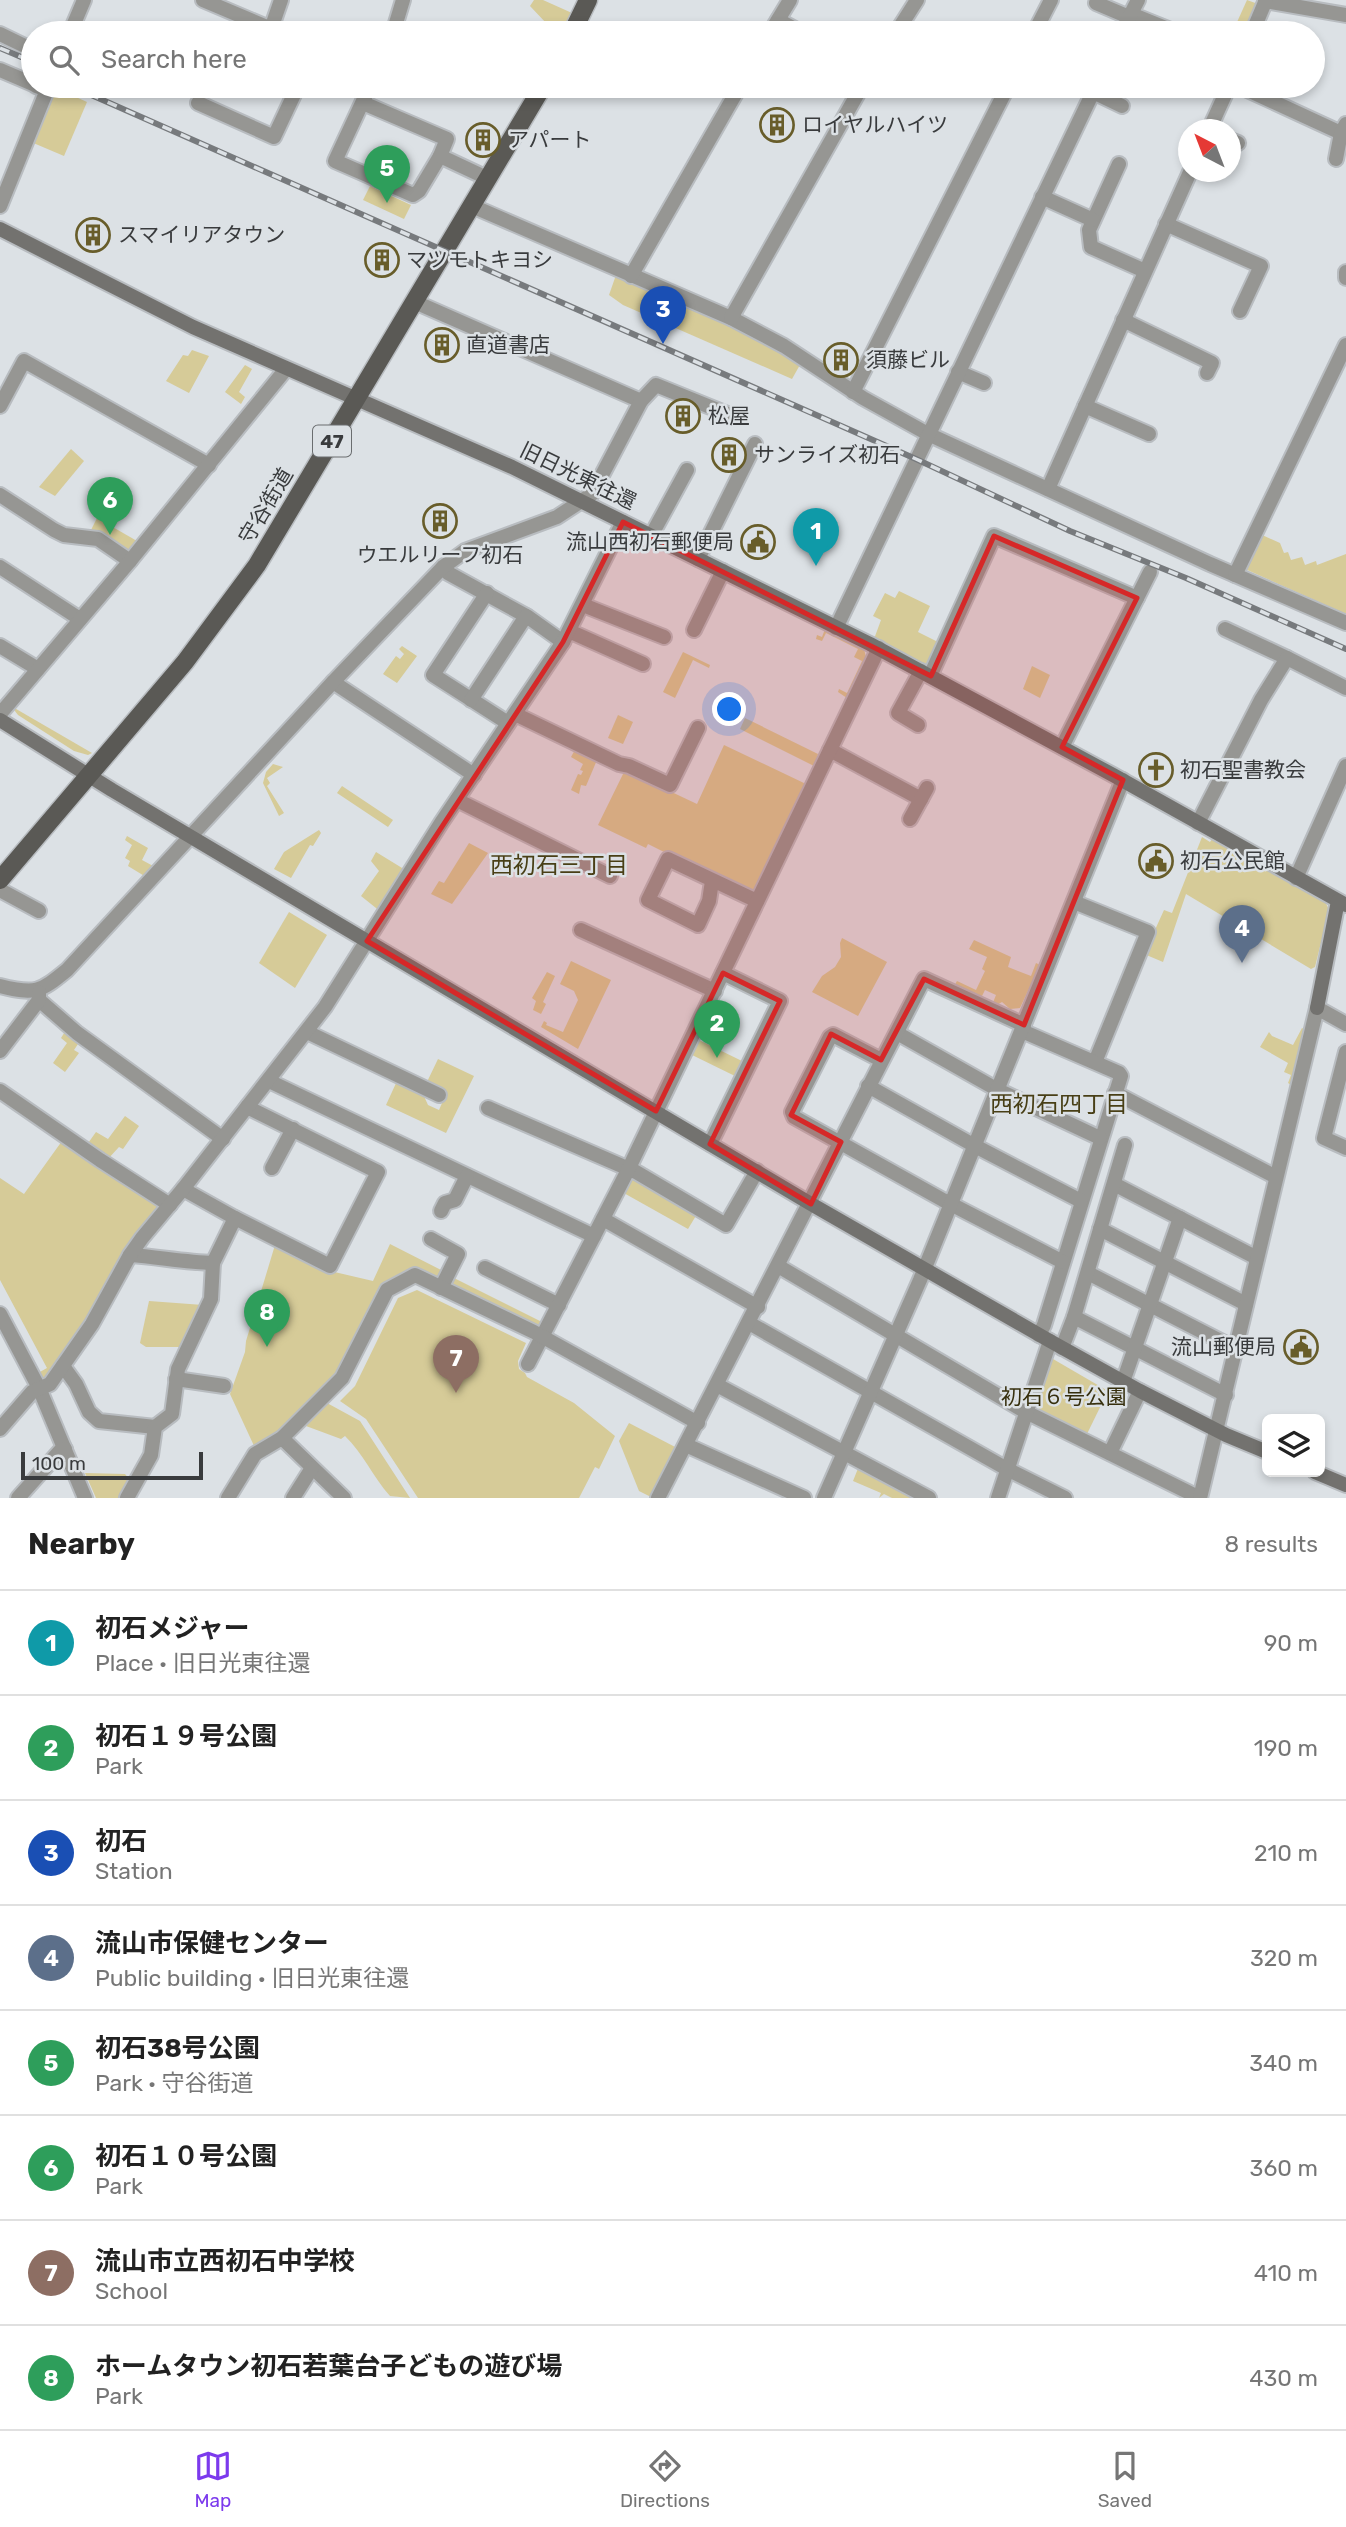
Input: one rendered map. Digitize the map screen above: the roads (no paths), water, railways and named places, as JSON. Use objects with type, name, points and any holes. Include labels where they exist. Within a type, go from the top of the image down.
[{"type":"main road","points":[[578,21],[588,0]]},
{"type":"main road","name":"守谷街道","points":[[0,880],[186,662],[257,565],[537,98]]},
{"type":"street","points":[[75,21],[83,0]]},
{"type":"street","points":[[203,0],[222,4],[256,21]]},
{"type":"street","points":[[278,21],[281,0]]},
{"type":"street","points":[[397,21],[403,0]]},
{"type":"street","points":[[778,20],[790,0]]},
{"type":"street","points":[[904,21],[917,0]]},
{"type":"street","points":[[1257,21],[1265,0],[1346,15]]},
{"type":"street","points":[[1039,21],[1046,2]]},
{"type":"street","points":[[1096,3],[1133,10],[1155,21]]},
{"type":"street","points":[[0,34],[21,44]]},
{"type":"street","points":[[0,70],[21,79]]},
{"type":"street","points":[[0,206],[44,98]]},
{"type":"street","points":[[198,103],[274,137],[292,98]]},
{"type":"street","points":[[363,103],[447,139],[419,191],[413,195],[335,161],[365,98]]},
{"type":"street","points":[[631,276],[733,98]]},
{"type":"street","points":[[731,318],[856,98]]},
{"type":"street","points":[[853,391],[1002,98]]},
{"type":"street","points":[[836,628],[1090,98]]},
{"type":"street","points":[[1109,98],[1122,106]]},
{"type":"street","points":[[1214,119],[1224,98]]},
{"type":"street","points":[[1269,98],[1343,128],[1336,159]]},
{"type":"street","points":[[440,156],[489,179]]},
{"type":"street","points":[[1119,164],[1089,230],[1091,247],[1145,271]]},
{"type":"street","points":[[1048,489],[1185,182]]},
{"type":"street","points":[[1042,197],[1093,220]]},
{"type":"street","points":[[472,206],[731,318],[784,346],[853,391],[928,433],[1346,623]]},
{"type":"street","points":[[1166,224],[1261,266],[1240,311]]},
{"type":"street","name":"旧日光東往還","points":[[0,229],[183,323],[483,453],[879,648],[1342,903]]},
{"type":"street","points":[[1346,272],[1346,278]]},
{"type":"street","points":[[415,302],[641,401]]},
{"type":"street","points":[[1123,320],[1212,363],[1207,373]]},
{"type":"street","points":[[1236,575],[1346,345]]},
{"type":"street","points":[[0,406],[24,361],[209,465]]},
{"type":"street","points":[[0,714],[130,561],[286,369]]},
{"type":"street","points":[[958,372],[984,383]]},
{"type":"street","points":[[0,1051],[39,996],[67,970],[443,567],[465,551],[484,542],[557,517],[592,494],[641,401],[656,385],[730,415]]},
{"type":"street","points":[[1085,406],[1149,434]]},
{"type":"street","points":[[698,559],[755,444]]},
{"type":"street","points":[[651,536],[687,470]]},
{"type":"street","points":[[0,495],[54,530],[64,535],[99,539],[130,561]]},
{"type":"street","points":[[0,1429],[32,1392],[50,1384],[64,1366],[92,1324],[130,1255],[307,1032],[566,636],[623,522]]},
{"type":"street","points":[[918,725],[898,713],[925,673],[994,536],[1137,598]]},
{"type":"street","points":[[0,567],[80,619]]},
{"type":"street","points":[[443,567],[448,573],[566,636],[643,664]]},
{"type":"street","points":[[694,630],[723,571]]},
{"type":"street","points":[[1062,747],[1150,572]]},
{"type":"street","points":[[486,593],[433,675],[471,700],[670,785],[698,727]]},
{"type":"street","points":[[583,605],[664,637]]},
{"type":"street","points":[[471,700],[526,615]]},
{"type":"street","points":[[1225,629],[1346,688]]},
{"type":"street","points":[[0,646],[38,669]]},
{"type":"street","points":[[528,1364],[628,1170],[879,648]]},
{"type":"street","points":[[1198,823],[1261,700],[1287,658]]},
{"type":"street","points":[[333,682],[474,775]]},
{"type":"street","points":[[0,720],[90,777],[811,1204],[1123,1382],[1217,1431],[1262,1450]]},
{"type":"street","points":[[830,750],[924,794],[910,819]]},
{"type":"street","points":[[1296,878],[1346,766]]},
{"type":"street","points":[[824,1498],[924,1269],[1123,780]]},
{"type":"street","points":[[457,800],[610,876]]},
{"type":"street","points":[[712,881],[709,901],[698,925],[648,900],[668,859],[757,901]]},
{"type":"street","points":[[0,890],[39,911]]},
{"type":"street","points":[[1074,902],[1148,932],[1095,1062]]},
{"type":"street","points":[[778,1266],[1026,1412],[1200,1498],[1342,903]]},
{"type":"street","points":[[581,930],[715,991]]},
{"type":"street","points":[[710,1144],[780,1001],[723,973]]},
{"type":"street","points":[[658,1498],[924,979],[1121,1076],[1063,1262],[1050,1341],[998,1498]]},
{"type":"street","points":[[0,986],[39,996],[77,1032],[223,1139]]},
{"type":"street","points":[[1317,1008],[1346,1024]]},
{"type":"street","points":[[307,1032],[439,1095]]},
{"type":"street","points":[[897,1033],[998,1090],[1100,1138]]},
{"type":"street","points":[[881,1060],[834,1035],[830,1037],[792,1112],[794,1116],[1063,1262]]},
{"type":"street","points":[[1346,1052],[1324,1138],[1346,1148]]},
{"type":"street","points":[[269,1080],[594,1236]]},
{"type":"street","points":[[868,1086],[1081,1201]]},
{"type":"street","points":[[0,1091],[170,1205]]},
{"type":"street","points":[[1115,1093],[1276,1177]]},
{"type":"street","points":[[183,1189],[330,1266],[378,1172],[247,1107]]},
{"type":"street","points":[[488,1108],[628,1170],[726,1225],[757,1171]]},
{"type":"street","points":[[272,1168],[293,1129]]},
{"type":"street","points":[[1050,1341],[1074,1317],[1125,1145]]},
{"type":"street","points":[[441,1211],[445,1203],[455,1200],[467,1176]]},
{"type":"street","points":[[1114,1184],[1256,1258]]},
{"type":"street","points":[[64,1366],[89,1412],[99,1421],[155,1427],[172,1414],[178,1369],[211,1299],[214,1264],[235,1218]]},
{"type":"street","points":[[1123,1382],[1180,1218]]},
{"type":"street","points":[[603,1219],[758,1307]]},
{"type":"street","points":[[1100,1229],[1246,1304]]},
{"type":"street","points":[[431,1239],[458,1254],[441,1287]]},
{"type":"street","points":[[130,1255],[214,1264]]},
{"type":"street","points":[[485,1268],[559,1305]]},
{"type":"street","points":[[1088,1273],[1236,1349]]},
{"type":"street","points":[[228,1498],[255,1454],[282,1438],[342,1378],[387,1290],[415,1275],[543,1338],[698,1423]]},
{"type":"street","points":[[0,1314],[5,1336],[39,1388],[85,1498]]},
{"type":"street","points":[[1074,1317],[1226,1395]]},
{"type":"street","points":[[749,1324],[1007,1469],[1065,1498]]},
{"type":"street","points":[[176,1379],[224,1386]]},
{"type":"street","points":[[718,1385],[929,1498]]},
{"type":"street","points":[[1110,1453],[1140,1391]]},
{"type":"street","points":[[127,1498],[151,1455],[155,1427]]},
{"type":"street","points":[[282,1438],[344,1498]]},
{"type":"street","points":[[686,1444],[804,1498]]},
{"type":"street","points":[[18,1498],[60,1451],[65,1449]]},
{"type":"street","points":[[293,1498],[312,1468]]},
{"type":"street","points":[[1325,1476],[1346,1485]]},
{"type":"railway","points":[[0,48],[21,57]]},
{"type":"railway","points":[[98,98],[916,459],[1070,531],[1186,578],[1346,649]]},
{"type":"place","name":"ロイヤルハイツ","points":[[777,125]]},
{"type":"place","name":"アパート","points":[[483,140]]},
{"type":"place","name":"初石38号公園","points":[[387,203]]},
{"type":"place","name":"スマイリアタウン","points":[[93,235]]},
{"type":"place","name":"マツモトキヨシ","points":[[382,260]]},
{"type":"place","name":"初石","points":[[663,344]]},
{"type":"place","name":"直道書店","points":[[442,345]]},
{"type":"place","name":"須藤ビル","points":[[841,360]]},
{"type":"place","name":"松屋","points":[[683,416]]},
{"type":"place","name":"サンライズ初石","points":[[729,455]]},
{"type":"place","name":"ウエルリーフ初石","points":[[440,521]]},
{"type":"place","name":"初石１０号公園","points":[[110,535]]},
{"type":"place","name":"流山西初石郵便局","points":[[758,542]]},
{"type":"place","name":"初石メジャー","points":[[816,566]]},
{"type":"place","name":"初石聖書教会","points":[[1156,770]]},
{"type":"place","name":"初石公民館","points":[[1156,861]]},
{"type":"place","name":"流山市保健センター","points":[[1242,963]]},
{"type":"place","name":"初石１９号公園","points":[[717,1058]]},
{"type":"place","name":"ホームタウン初石若葉台子どもの遊び場","points":[[267,1347]]},
{"type":"place","name":"流山郵便局","points":[[1301,1347]]},
{"type":"place","name":"流山市立西初石中学校","points":[[456,1393]]},
{"type":"district","name":"西初石三丁目","points":[[559,865]]},
{"type":"district","name":"西初石四丁目","points":[[1059,1104]]},
{"type":"park label","name":"初石６号公園","points":[[1064,1397]]}]
